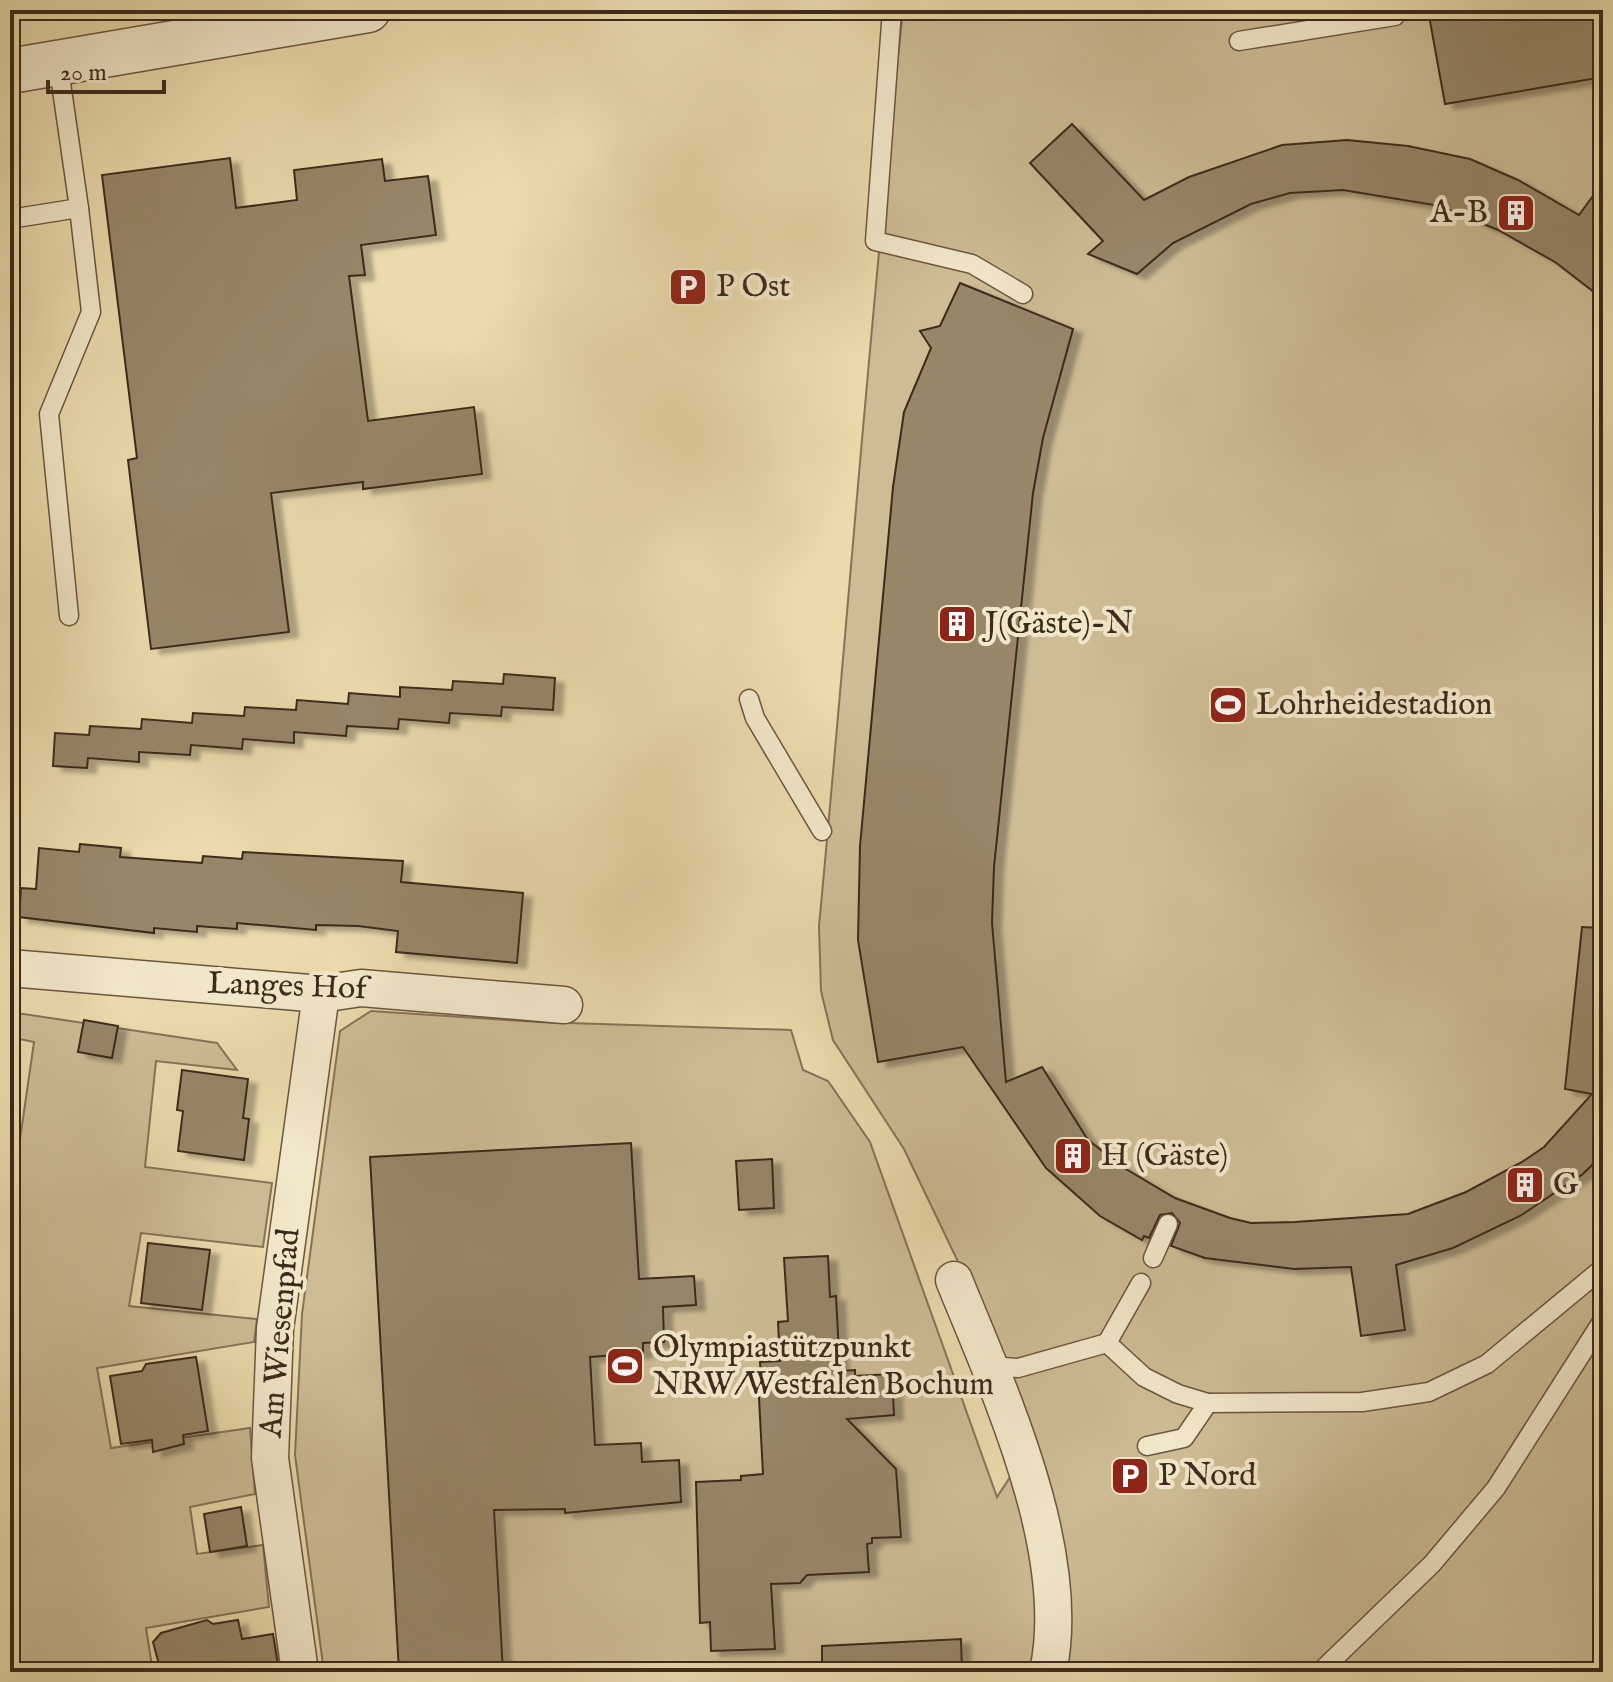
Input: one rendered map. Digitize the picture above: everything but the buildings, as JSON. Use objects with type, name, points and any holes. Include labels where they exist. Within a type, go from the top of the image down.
[{"type":"street","points":[[10,71],[343,12]]},
{"type":"street","name":"Langes Hof","points":[[10,968],[321,994],[361,988],[564,1005]]},
{"type":"street","name":"Am Wiesenpfad","points":[[300,1672],[270,1458],[275,1329],[321,994]]},
{"type":"street","points":[[954,1280],[1025,1461],[1050,1576],[1053,1649],[1048,1672]]},
{"type":"lane","points":[[892,10],[875,241],[972,264],[1023,294]]},
{"type":"lane","points":[[1239,41],[1395,16],[1394,10]]},
{"type":"lane","points":[[58,62],[91,312],[49,414],[69,616]]},
{"type":"lane","points":[[10,219],[79,208]]},
{"type":"lane","points":[[749,699],[755,718],[822,831]]},
{"type":"lane","points":[[1153,1258],[1168,1224]]},
{"type":"lane","points":[[1107,1343],[1144,1377],[1178,1394],[1208,1403],[1362,1402],[1429,1392],[1487,1364],[1603,1268]]},
{"type":"lane","points":[[989,1366],[1018,1368],[1107,1343],[1141,1283]]},
{"type":"lane","points":[[1320,1672],[1432,1564],[1496,1488],[1603,1320]]},
{"type":"lane","points":[[1147,1446],[1184,1438],[1208,1403]]},
{"type":"shaded area","name":"Lohrheidestadion","points":[[903,10],[1603,10],[1603,1672],[1057,1672],[1008,1366],[904,1149],[833,1040],[821,991],[819,926]]},
{"type":"shaded area","name":"Olympiastützpunkt NRW/Westfalen Bochum","points":[[371,1011],[538,1022],[791,1030],[803,1070],[828,1081],[870,1142],[997,1497],[1018,1465],[1043,1575],[1037,1672],[324,1672],[295,1455],[302,1314],[340,1031]]},
{"type":"shaded area","points":[[10,1012],[217,1043],[237,1070],[156,1061],[145,1167],[272,1183],[263,1247],[141,1233],[129,1306],[257,1319],[254,1342],[97,1368],[111,1448],[250,1428],[255,1494],[190,1507],[197,1554],[263,1545],[269,1607],[146,1628],[153,1672],[10,1672],[10,1209],[34,1042],[10,1037]]},
{"type":"place","name":"A-B","points":[[1516,213]]},
{"type":"place","name":"P Ost","points":[[688,287]]},
{"type":"place","name":"J(Gäste)-N","points":[[957,624]]},
{"type":"place","name":"Lohrheidestadion","points":[[1228,705]]},
{"type":"place","name":"H (Gäste)","points":[[1073,1156]]},
{"type":"place","name":"G","points":[[1525,1185]]},
{"type":"place","name":"Olympiastützpunkt NRW/Westfalen Bochum","points":[[625,1366]]},
{"type":"place","name":"P Nord","points":[[1130,1476]]}]
